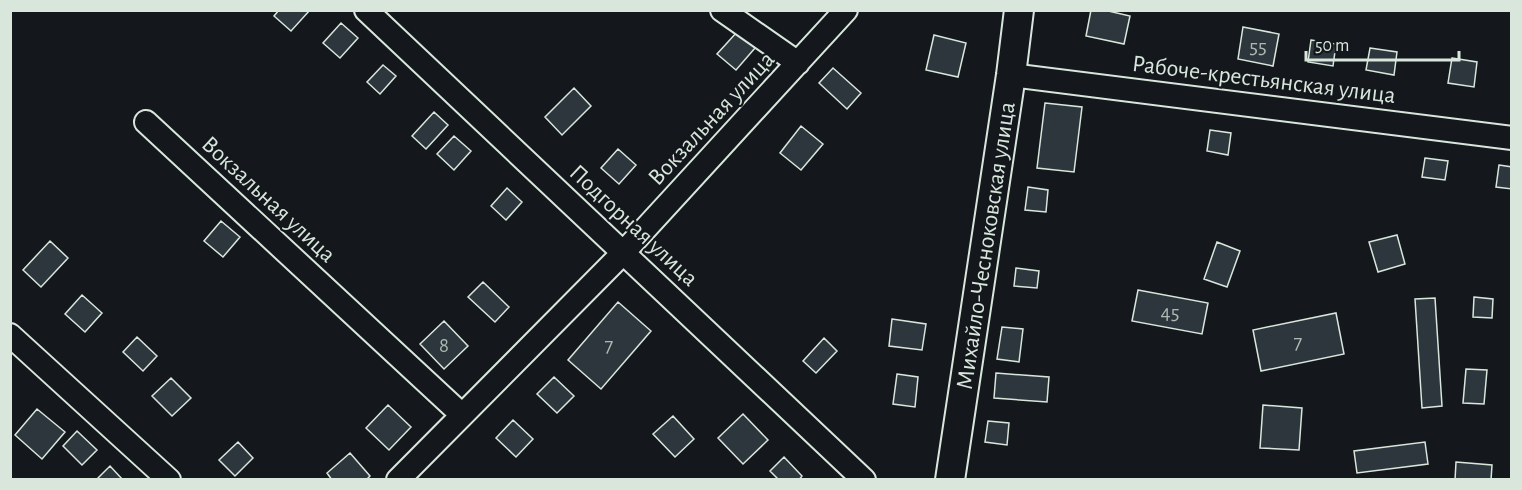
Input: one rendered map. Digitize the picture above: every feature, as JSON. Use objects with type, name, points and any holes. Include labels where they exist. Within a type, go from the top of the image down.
[{"type":"main road","name":"Михайло-Чесноковская улица","points":[[950,480],[1019,10]]},
{"type":"street","name":"Подгорная улица","points":[[366,10],[864,480]]},
{"type":"street","points":[[722,10],[798,63]]},
{"type":"street","name":"Вокзальная улица","points":[[398,480],[623,253],[846,10]]},
{"type":"street","name":"Рабоче-крестьянская улица","points":[[1011,75],[1512,138]]},
{"type":"street","name":"Вокзальная улица","points":[[146,122],[462,414]]},
{"type":"street","points":[[10,335],[169,480]]},
{"type":"building","points":[[279,10],[310,10],[291,31],[274,16]]},
{"type":"building","points":[[1091,10],[1104,10],[1130,16],[1124,44],[1086,36]]},
{"type":"building","points":[[341,23],[358,38],[340,58],[323,43]]},
{"type":"building","points":[[1243,27],[1279,34],[1273,66],[1238,59]]},
{"type":"building","points":[[737,32],[755,48],[736,70],[717,54]]},
{"type":"building","points":[[934,35],[966,43],[958,77],[926,70]]},
{"type":"building","points":[[1311,40],[1336,44],[1333,66],[1308,62]]},
{"type":"building","points":[[1370,48],[1397,52],[1394,75],[1366,70]]},
{"type":"building","points":[[1452,58],[1477,62],[1474,87],[1448,83]]},
{"type":"building","points":[[383,65],[396,76],[380,94],[367,82]]},
{"type":"building","points":[[833,68],[861,93],[847,109],[819,83]]},
{"type":"building","points":[[574,88],[591,106],[562,135],[545,117]]},
{"type":"building","points":[[1045,103],[1082,107],[1074,172],[1037,168]]},
{"type":"building","points":[[434,112],[448,125],[426,149],[412,136]]},
{"type":"building","points":[[801,126],[823,144],[801,170],[780,153]]},
{"type":"building","points":[[1210,130],[1231,133],[1228,155],[1207,151]]},
{"type":"building","points":[[454,136],[471,151],[454,170],[437,154]]},
{"type":"building","points":[[618,149],[636,165],[619,184],[601,168]]},
{"type":"building","points":[[1425,158],[1448,161],[1445,180],[1422,177]]},
{"type":"building","points":[[1499,165],[1512,167],[1512,189],[1496,187]]},
{"type":"building","points":[[1028,187],[1048,190],[1046,212],[1025,210]]},
{"type":"building","points":[[507,188],[522,202],[506,220],[491,206]]},
{"type":"building","points":[[221,221],[240,237],[223,257],[204,241]]},
{"type":"building","points":[[1397,235],[1405,264],[1378,272],[1369,242]]},
{"type":"building","points":[[50,241],[68,258],[41,287],[23,270]]},
{"type":"building","points":[[1217,242],[1240,251],[1227,287],[1204,279]]},
{"type":"building","points":[[1016,268],[1039,271],[1037,288],[1014,286]]},
{"type":"building","points":[[483,282],[509,307],[495,322],[468,297]]},
{"type":"building","points":[[1138,290],[1208,303],[1202,334],[1132,321]]},
{"type":"building","points":[[82,295],[102,313],[85,332],[65,314]]},
{"type":"building","points":[[1474,297],[1493,299],[1492,318],[1473,317]]},
{"type":"building","points":[[1435,298],[1442,406],[1422,408],[1415,299]]},
{"type":"building","points":[[618,302],[651,331],[601,389],[568,360]]},
{"type":"building","points":[[1336,313],[1344,354],[1261,371],[1253,330]]},
{"type":"building","points":[[892,319],[926,324],[922,350],[889,346]]},
{"type":"building","points":[[444,321],[468,346],[444,369],[420,344]]},
{"type":"building","points":[[1002,327],[1023,329],[1019,362],[997,359]]},
{"type":"building","points":[[137,337],[157,356],[143,371],[123,352]]},
{"type":"building","points":[[824,338],[837,351],[816,373],[803,361]]},
{"type":"building","points":[[1466,369],[1487,370],[1484,404],[1463,403]]},
{"type":"building","points":[[996,373],[1049,377],[1047,402],[994,398]]},
{"type":"building","points":[[897,374],[918,377],[915,407],[893,404]]},
{"type":"building","points":[[554,377],[574,396],[557,413],[537,394]]},
{"type":"building","points":[[171,378],[191,398],[172,416],[152,396]]},
{"type":"building","points":[[388,405],[411,427],[389,450],[366,428]]},
{"type":"building","points":[[1263,405],[1302,408],[1299,450],[1260,448]]},
{"type":"building","points":[[37,409],[65,432],[42,459],[15,435]]},
{"type":"building","points":[[743,414],[768,440],[743,464],[718,438]]},
{"type":"building","points":[[673,416],[694,439],[675,457],[653,434]]},
{"type":"building","points":[[513,420],[533,439],[516,457],[496,438]]},
{"type":"building","points":[[988,421],[1009,423],[1007,445],[985,442]]},
{"type":"building","points":[[77,431],[97,450],[82,465],[63,446]]},
{"type":"building","points":[[238,442],[253,458],[235,476],[219,460]]},
{"type":"building","points":[[1425,442],[1428,464],[1357,473],[1354,451]]},
{"type":"building","points":[[350,453],[370,476],[366,480],[332,480],[327,473]]},
{"type":"building","points":[[784,457],[802,476],[799,480],[779,480],[770,471]]},
{"type":"building","points":[[1456,462],[1492,465],[1491,480],[1455,480]]},
{"type":"building","points":[[110,466],[123,480],[96,480]]}]
